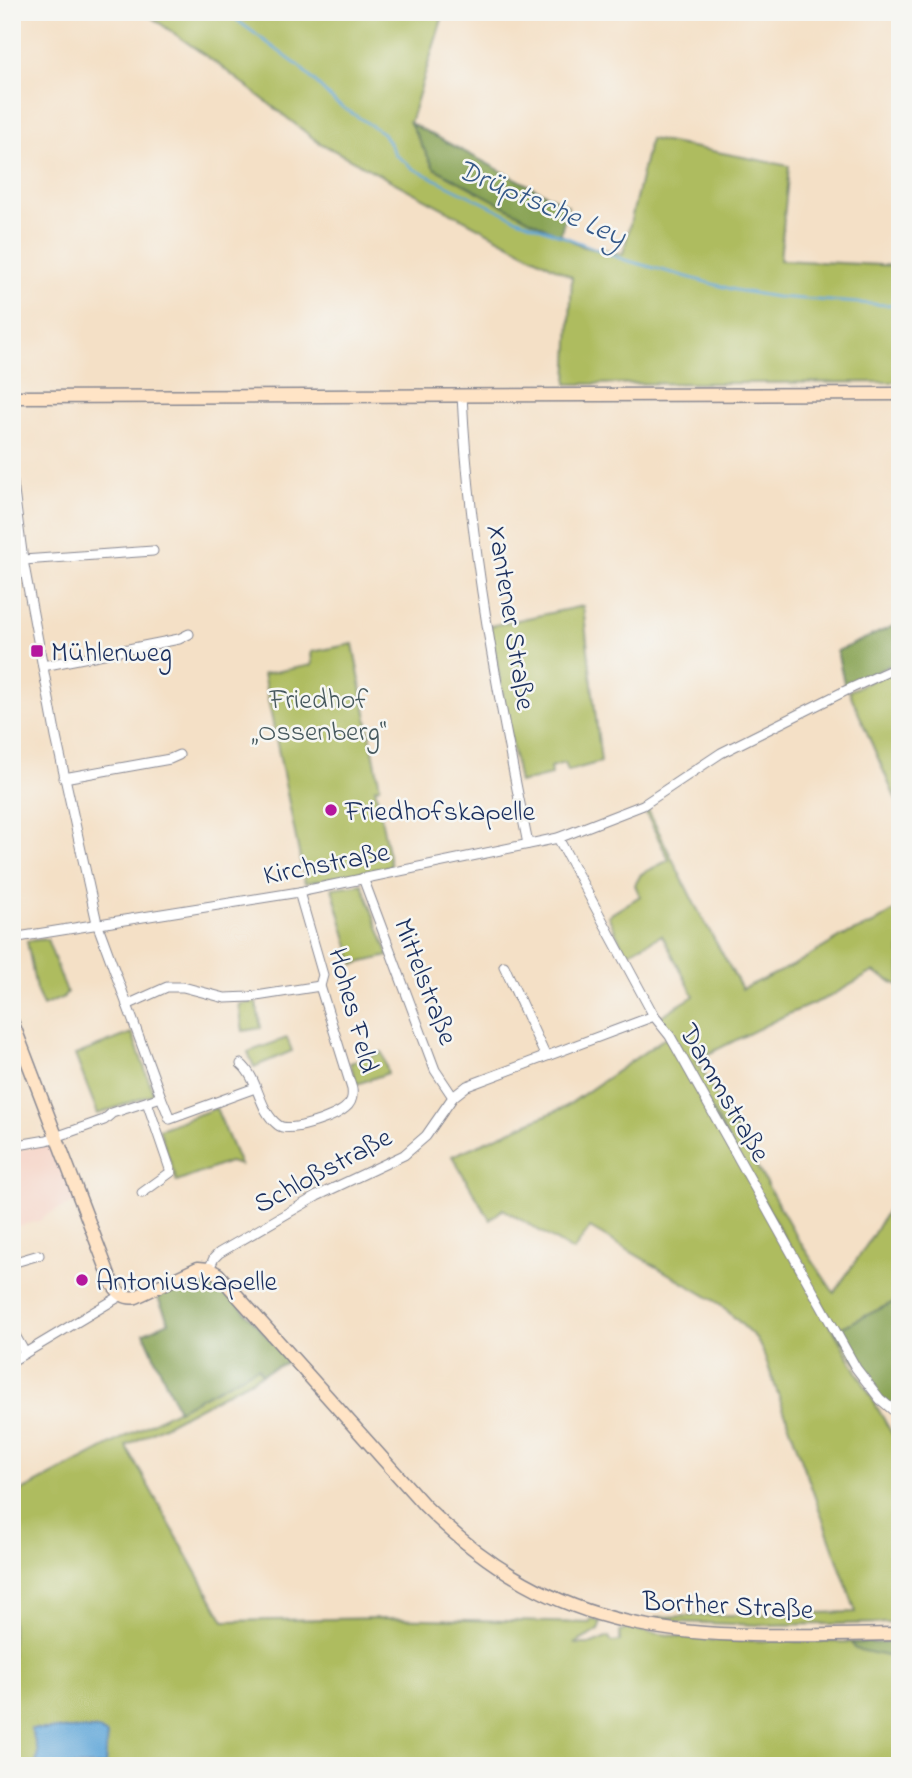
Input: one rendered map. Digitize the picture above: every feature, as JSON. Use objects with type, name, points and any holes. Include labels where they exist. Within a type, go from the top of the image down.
[{"type":"street","points":[[12,397],[900,394]]},
{"type":"street","name":"Xantener Straße","points":[[462,395],[464,438],[479,572],[510,757],[528,844]]},
{"type":"street","points":[[12,476],[23,560],[64,778],[97,923],[161,1097],[170,1119],[255,1088]]},
{"type":"street","points":[[23,560],[153,551]]},
{"type":"street","points":[[43,666],[179,639],[188,634]]},
{"type":"street","name":"Kirchstraße","points":[[12,938],[299,891],[558,838],[643,805],[721,753],[900,666]]},
{"type":"street","points":[[64,778],[170,760],[179,755]]},
{"type":"street","name":"Dammstraße","points":[[558,838],[654,1016],[670,1036],[856,1368],[880,1399],[900,1416]]},
{"type":"street","name":"Mittelstraße","points":[[363,878],[435,1070],[453,1097]]},
{"type":"street","name":"Hohes Feld","points":[[241,1064],[247,1069],[273,1121],[285,1129],[293,1129],[337,1113],[346,1108],[353,1098],[320,986],[323,975],[299,891]]},
{"type":"street","points":[[504,966],[545,1055]]},
{"type":"street","points":[[127,1005],[167,987],[183,986],[225,998],[250,997],[320,986]]},
{"type":"street","name":"Schloßstraße","points":[[12,1361],[122,1296],[136,1297],[192,1270],[209,1269],[214,1258],[230,1247],[317,1196],[404,1155],[426,1136],[453,1097],[467,1086],[654,1016]]},
{"type":"street","points":[[12,1021],[113,1285],[122,1296]]},
{"type":"street","points":[[12,1146],[55,1137],[104,1120],[112,1113],[161,1097]]},
{"type":"street","points":[[142,1193],[171,1172],[146,1102]]},
{"type":"street","points":[[12,1262],[39,1255]]},
{"type":"street","name":"Borther Straße","points":[[209,1269],[231,1288],[400,1479],[453,1534],[505,1571],[552,1598],[613,1620],[678,1632],[900,1634]]},
{"type":"street","points":[[12,1330],[25,1353]]},
{"type":"shaded area","points":[[46,1145],[54,1155],[76,1202],[42,1217],[42,1220],[12,1228],[12,1151]]},
{"type":"green space","points":[[144,12],[433,12],[442,19],[410,123],[434,168],[584,247],[623,254],[650,139],[789,166],[780,260],[900,266],[900,382],[567,384],[572,277],[318,142],[223,68]]},
{"type":"green space","points":[[410,123],[568,206],[560,236],[434,168]]},
{"type":"green space","points":[[583,606],[601,762],[568,771],[565,763],[550,767],[551,775],[519,783],[490,626]]},
{"type":"green space","points":[[900,623],[900,667],[897,662],[845,687],[837,651]]},
{"type":"green space","name":"Friedhof „Ossenberg“","points":[[353,644],[380,787],[375,788],[391,867],[305,883],[263,674],[312,665],[311,652]]},
{"type":"green space","points":[[900,667],[900,809],[849,691]]},
{"type":"green space","points":[[647,808],[694,903],[742,989],[792,966],[843,936],[873,924],[900,907],[900,986],[873,972],[829,997],[696,1060],[798,1239],[834,1293],[870,1240],[900,1188],[900,1299],[837,1330],[659,1017],[694,996],[662,935],[626,954],[608,916],[640,896],[635,885],[641,874],[669,860],[644,809]]},
{"type":"green space","points":[[362,884],[389,956],[354,964],[332,888]]},
{"type":"green space","points":[[47,939],[67,993],[43,1006],[36,990],[27,941]]},
{"type":"green space","points":[[256,1002],[261,1028],[243,1031],[239,1004]]},
{"type":"green space","points":[[132,1033],[153,1092],[98,1114],[75,1055]]},
{"type":"green space","points":[[668,1036],[900,1448],[900,1623],[760,1625],[677,1622],[656,1617],[856,1612],[763,1352],[756,1338],[720,1304],[590,1228],[573,1251],[503,1209],[490,1220],[452,1156],[565,1107]]},
{"type":"green space","points":[[287,1038],[292,1051],[254,1067],[248,1052]]},
{"type":"green space","points":[[382,1052],[388,1073],[357,1084],[350,1063]]},
{"type":"green space","points":[[216,1108],[240,1165],[229,1162],[177,1182],[159,1129]]},
{"type":"green space","points":[[202,1273],[213,1276],[289,1361],[262,1374],[258,1367],[178,1410],[144,1333],[169,1322],[156,1294]]},
{"type":"green space","points":[[900,1299],[900,1416],[880,1399],[836,1330]]},
{"type":"green space","points":[[258,1367],[262,1374],[126,1446],[224,1621],[384,1618],[590,1623],[591,1619],[601,1622],[598,1631],[574,1644],[592,1644],[609,1637],[612,1642],[620,1641],[620,1632],[627,1629],[704,1640],[900,1643],[900,1766],[12,1766],[12,1496]]},
{"type":"green space","points":[[852,1643],[900,1643],[900,1659],[855,1649]]},
{"type":"water","points":[[31,1729],[97,1729],[107,1735],[105,1766],[36,1766],[38,1752]]},
{"type":"waterway","name":"Drüptsche Ley","points":[[226,12],[300,67],[336,103],[383,133],[396,155],[414,169],[515,218],[625,260],[735,290],[776,297],[900,306]]},
{"type":"place","name":"Mühlenweg","points":[[37,651]]},
{"type":"place","name":"Friedhofskapelle","points":[[331,810]]},
{"type":"place","name":"Antoniuskapelle","points":[[82,1280]]}]
